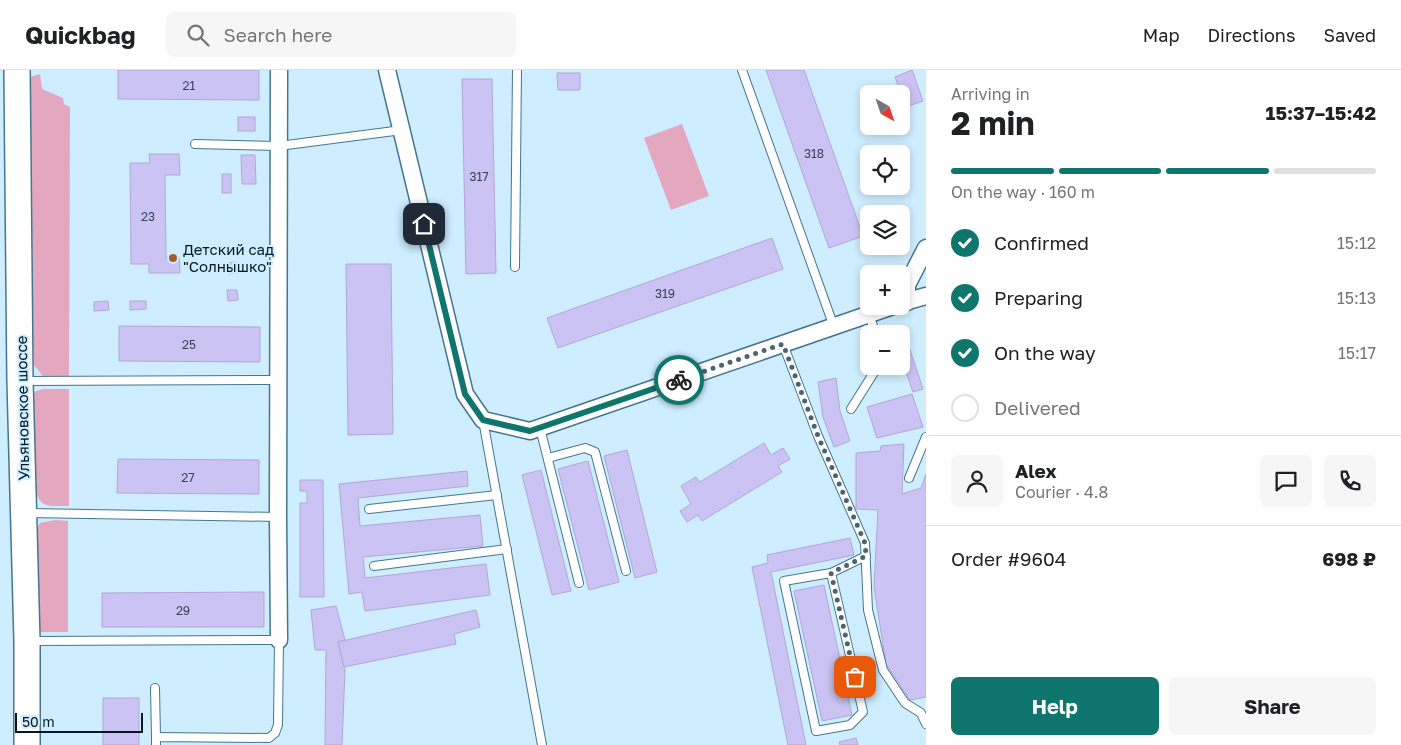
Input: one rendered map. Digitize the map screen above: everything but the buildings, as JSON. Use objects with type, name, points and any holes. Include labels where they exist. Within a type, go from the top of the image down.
[{"type":"main road","name":"Ульяновское шоссе","points":[[17,70],[20,381],[27,641],[27,745]]},
{"type":"street","points":[[279,70],[279,640]]},
{"type":"street","points":[[387,70],[465,394],[483,420],[530,431],[869,315]]},
{"type":"street","points":[[910,279],[926,248]]},
{"type":"street","points":[[910,301],[926,296]]},
{"type":"lane","points":[[515,268],[517,70]]},
{"type":"lane","points":[[742,70],[834,327]]},
{"type":"lane","points":[[195,144],[279,146],[402,130]]},
{"type":"lane","points":[[869,315],[873,325]]},
{"type":"lane","points":[[783,344],[818,436],[865,543],[868,610],[883,670],[905,703],[921,713],[926,724]]},
{"type":"lane","points":[[851,409],[872,375]]},
{"type":"lane","points":[[20,381],[278,380]]},
{"type":"lane","points":[[483,420],[542,745]]},
{"type":"lane","points":[[540,428],[579,583]]},
{"type":"lane","points":[[910,478],[926,437]]},
{"type":"lane","points":[[548,458],[584,448],[595,452],[626,571]]},
{"type":"lane","points":[[369,509],[497,495]]},
{"type":"lane","points":[[24,513],[278,516]]},
{"type":"lane","points":[[374,566],[507,550]]},
{"type":"lane","points":[[831,573],[862,712],[850,725],[816,732],[784,581],[831,573],[866,556]]},
{"type":"lane","points":[[27,641],[279,640],[278,725],[275,733],[269,738],[156,741],[155,688]]},
{"type":"shaded area","points":[[40,74],[42,89],[63,98],[64,104],[70,107],[69,376],[43,376],[34,365],[30,77]]},
{"type":"shaded area","points":[[682,124],[709,196],[671,210],[644,138]]},
{"type":"shaded area","points":[[44,389],[69,389],[69,506],[49,506],[41,502],[34,483],[32,396],[36,391]]},
{"type":"shaded area","points":[[55,520],[68,521],[68,632],[41,632],[37,626],[36,530],[40,523]]},
{"type":"way so far","points":[[679,380],[783,344],[818,436],[865,543],[866,556],[831,573],[855,677]]},
{"type":"place","name":"Детский сад \"Солнышко\"","points":[[173,258]]},
{"type":"route","points":[[424,224],[465,394],[483,420],[530,431],[679,380]]}]
